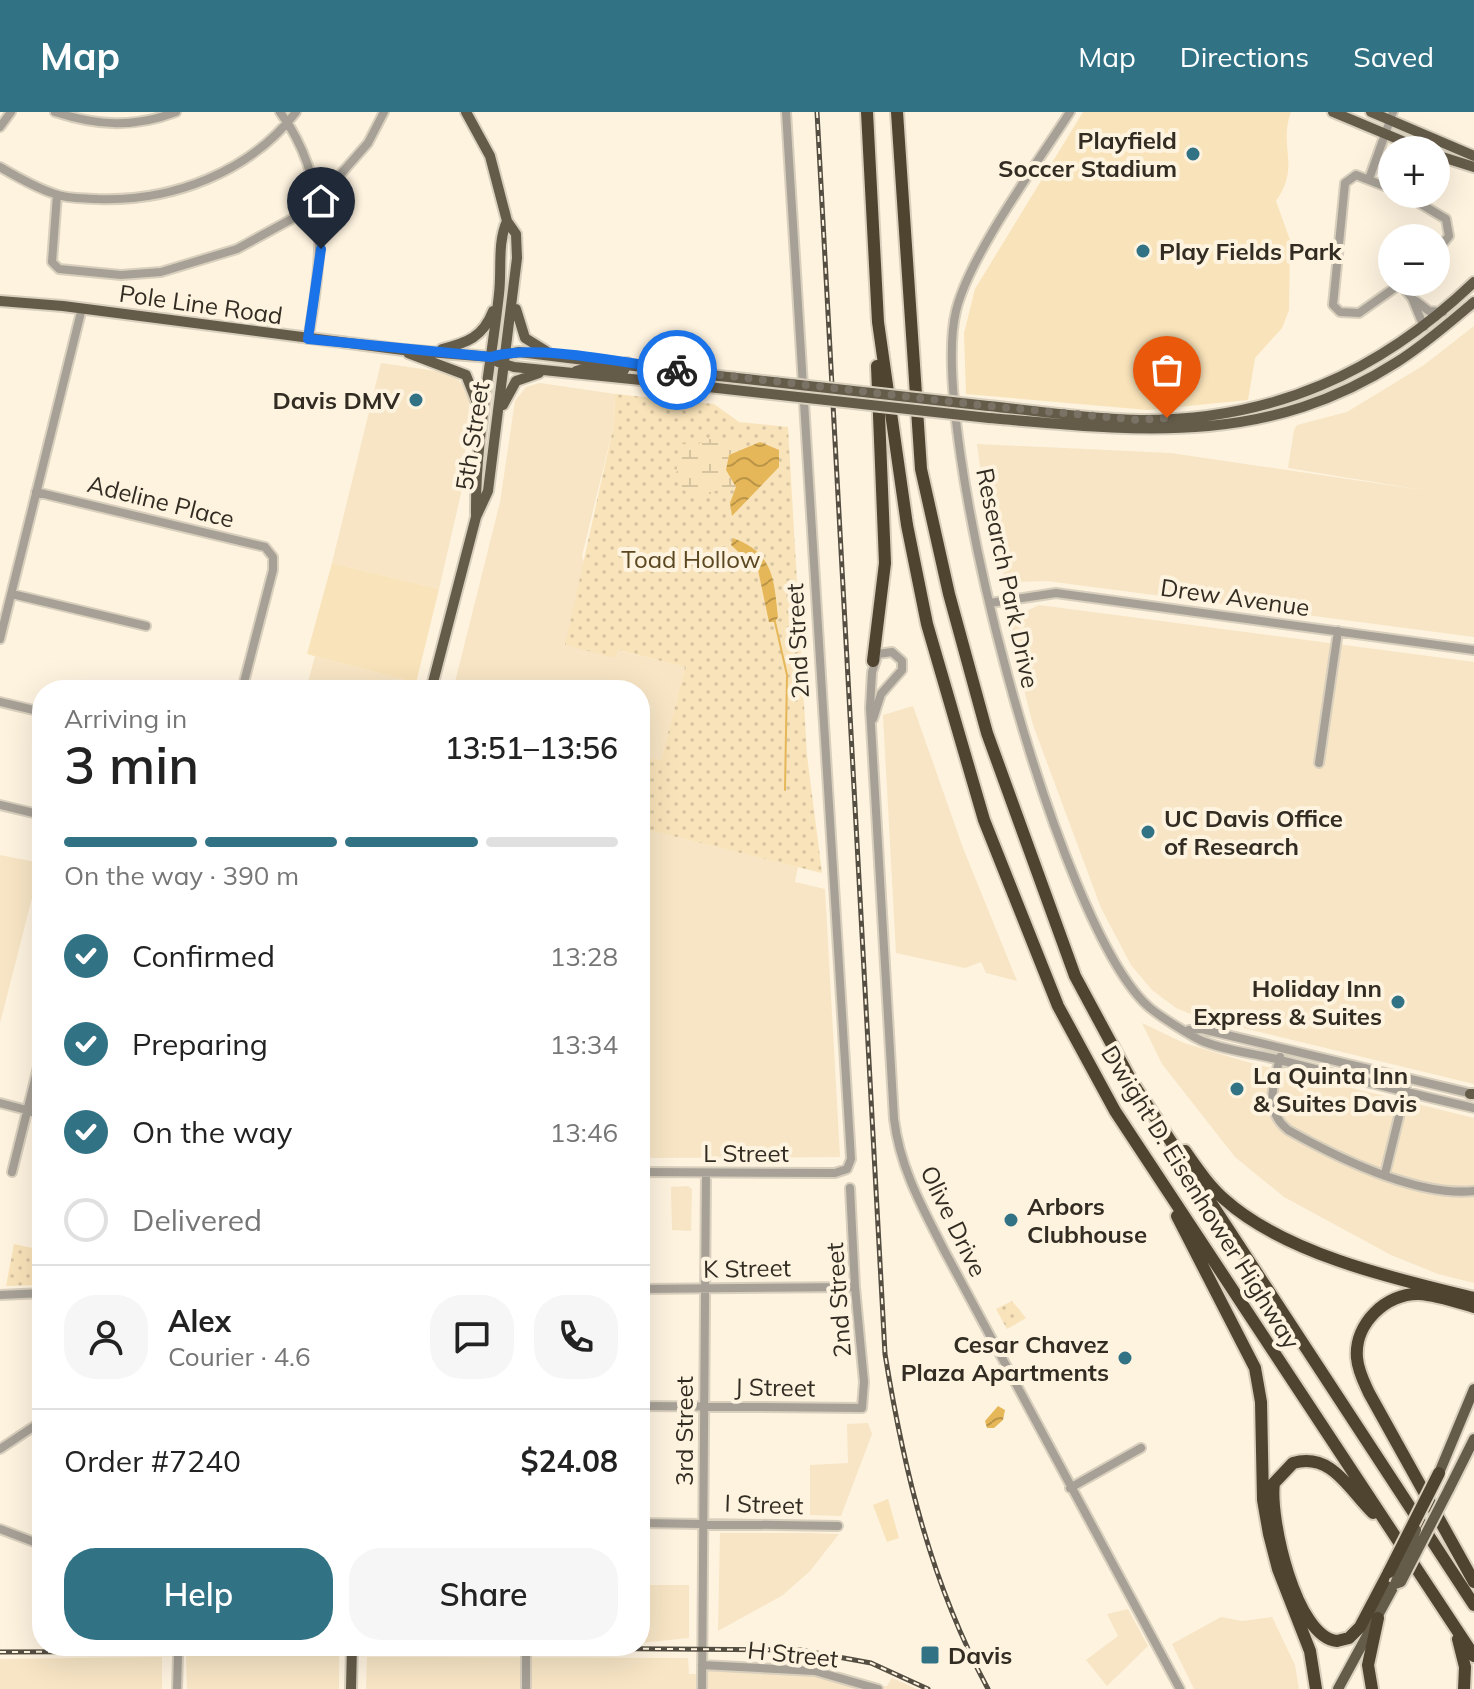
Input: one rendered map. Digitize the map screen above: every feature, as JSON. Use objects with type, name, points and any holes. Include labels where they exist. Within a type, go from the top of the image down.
[{"type":"highway","name":"Dwight D. Eisenhower Highway","points":[[867,112],[878,322],[890,425],[927,624],[984,820],[1058,1006],[1115,1111],[1474,1656]]},
{"type":"highway","name":"Dwight D. Eisenhower Highway","points":[[897,112],[921,469],[949,594],[987,733],[1075,976],[1132,1082],[1474,1605]]},
{"type":"highway","points":[[873,661],[885,563],[877,384],[878,322]]},
{"type":"highway","points":[[1132,1082],[1210,1185],[1242,1214],[1322,1252],[1474,1298]]},
{"type":"highway","points":[[1169,1195],[1185,1238],[1255,1368],[1261,1402],[1263,1488],[1269,1534],[1278,1569],[1310,1651],[1316,1689]]},
{"type":"highway","points":[[1474,1307],[1427,1295],[1399,1298],[1375,1312],[1366,1324],[1357,1350],[1360,1374],[1369,1393],[1474,1582]]},
{"type":"highway","points":[[1387,1526],[1335,1470],[1322,1463],[1293,1463],[1279,1474],[1274,1483],[1273,1506],[1288,1570],[1309,1622],[1318,1634],[1337,1641],[1356,1633],[1392,1578],[1439,1473]]},
{"type":"highway","points":[[1372,1689],[1368,1665],[1378,1618]]},
{"type":"highway","points":[[1455,1628],[1465,1667],[1464,1689]]},
{"type":"main road","name":"5th Street","points":[[434,680],[476,517],[488,491],[514,294],[516,234],[507,221],[490,156],[466,112]]},
{"type":"main road","points":[[1333,112],[1390,136]]},
{"type":"main road","points":[[1371,112],[1391,116],[1474,156]]},
{"type":"main road","points":[[1450,160],[1474,167]]},
{"type":"main road","points":[[1450,161],[1474,175]]},
{"type":"main road","name":"5th Street","points":[[476,517],[483,424],[500,290],[501,234],[507,221]]},
{"type":"main road","name":"Pole Line Road","points":[[491,357],[504,365],[690,385],[988,412],[1139,420],[1232,412],[1271,403],[1338,379],[1377,360],[1424,327],[1474,282]]},
{"type":"main road","points":[[433,352],[467,342],[482,332],[500,290]]},
{"type":"main road","points":[[514,294],[517,322],[525,338],[559,356]]},
{"type":"main road","name":"Pole Line Road","points":[[0,301],[82,308],[403,350],[491,357],[506,352],[627,363],[1139,431],[1258,421],[1336,395],[1398,362],[1474,302]]},
{"type":"main road","points":[[403,350],[466,375],[478,398],[483,424]]},
{"type":"main road","points":[[575,373],[590,367],[624,370],[627,363]]},
{"type":"main road","points":[[497,418],[516,381],[535,373],[558,371]]},
{"type":"main road","points":[[1439,1473],[1474,1389]]},
{"type":"main road","points":[[1338,1689],[1378,1618],[1392,1578],[1401,1582],[1474,1439]]},
{"type":"main road","points":[[351,1689],[352,1656]]},
{"type":"street","points":[[0,127],[11,112]]},
{"type":"street","points":[[55,112],[85,122],[118,125],[152,121],[176,112]]},
{"type":"street","points":[[280,112],[288,123],[319,196],[321,249],[308,339]]},
{"type":"street","points":[[0,167],[57,195],[144,199],[192,186],[229,169],[282,133],[296,112]]},
{"type":"street","points":[[57,195],[54,267],[121,275],[183,268],[237,249],[310,209],[368,143],[384,112]]},
{"type":"street","name":"2nd Street","points":[[786,112],[826,790],[847,1068],[850,1167]]},
{"type":"street","name":"Research Park Drive","points":[[1070,112],[970,275],[956,309],[951,360],[964,463],[990,603],[1014,703],[1035,768],[1096,923],[1140,998],[1167,1020],[1189,1030],[1199,1039],[1474,1108]]},
{"type":"street","points":[[1369,179],[1391,116]]},
{"type":"street","points":[[1378,183],[1352,176],[1343,189],[1333,305],[1340,312],[1359,313],[1383,296]]},
{"type":"street","points":[[1428,208],[1446,219],[1447,224]]},
{"type":"street","points":[[1412,298],[1429,311],[1443,312]]},
{"type":"street","points":[[1412,298],[1424,327]]},
{"type":"street","points":[[0,639],[82,308]]},
{"type":"street","name":"Adeline Place","points":[[36,492],[265,547],[273,557],[244,680]]},
{"type":"street","name":"Drew Avenue","points":[[990,603],[1056,593],[1474,650]]},
{"type":"street","points":[[12,594],[146,626]]},
{"type":"street","points":[[1319,763],[1338,631]]},
{"type":"street","points":[[873,661],[878,654],[889,652],[900,657],[903,666],[900,675],[881,694],[873,719]]},
{"type":"street","name":"Olive Drive","points":[[873,661],[870,708],[894,1119],[900,1154],[913,1190],[1180,1689]]},
{"type":"street","points":[[0,702],[32,710]]},
{"type":"street","points":[[0,805],[32,813]]},
{"type":"street","name":"Research Park Drive","points":[[1189,1030],[1202,1029],[1473,1094]]},
{"type":"street","points":[[1282,1049],[1271,1097],[1279,1123],[1317,1145],[1385,1174],[1445,1190],[1474,1191]]},
{"type":"street","points":[[1385,1174],[1408,1079]]},
{"type":"street","points":[[12,1172],[32,1090]]},
{"type":"street","points":[[0,1103],[32,1111]]},
{"type":"street","name":"L Street","points":[[650,1172],[835,1173],[850,1167]]},
{"type":"street","name":"3rd Street","points":[[702,1689],[706,1173]]},
{"type":"street","name":"2nd Street","points":[[850,1188],[855,1287],[864,1369],[862,1408]]},
{"type":"street","name":"K Street","points":[[650,1289],[855,1287]]},
{"type":"street","points":[[0,1295],[32,1293]]},
{"type":"street","name":"J Street","points":[[650,1406],[862,1408]]},
{"type":"street","points":[[0,1449],[32,1428]]},
{"type":"street","points":[[1070,1488],[1141,1448]]},
{"type":"street","name":"I Street","points":[[650,1523],[838,1526]]},
{"type":"street","points":[[2,1533],[32,1542]]},
{"type":"street","points":[[177,1689],[178,1656]]},
{"type":"street","points":[[526,1656],[526,1689]]},
{"type":"street","name":"H Street","points":[[702,1665],[815,1671],[878,1688]]},
{"type":"shaded area","points":[[1474,326],[1474,637],[1047,581],[1012,582],[993,564],[977,444],[1171,453],[1429,491],[1288,468],[1294,430],[1297,425],[1347,412],[1424,365]]},
{"type":"shaded area","points":[[381,363],[450,373],[466,387],[470,396],[462,489],[439,589],[332,563]]},
{"type":"shaded area","points":[[540,383],[615,394],[614,424],[582,556],[615,658],[617,650],[685,667],[661,760],[650,758],[650,680],[456,680],[500,502],[515,401],[526,387]]},
{"type":"shaded area","points":[[1039,605],[1474,662],[1474,1084],[1198,1017],[1176,1008],[1152,990],[1131,965],[1101,908],[1033,725],[1013,646],[1012,630],[1020,614]]},
{"type":"shaded area","points":[[315,656],[405,680],[309,680]]},
{"type":"shaded area","points":[[913,706],[963,848],[1017,981],[986,973],[981,962],[965,968],[896,953],[883,715]]},
{"type":"shaded area","points":[[650,830],[798,867],[795,882],[825,889],[840,1157],[650,1158]]},
{"type":"shaded area","points":[[0,855],[32,861],[32,898],[0,1023]]},
{"type":"shaded area","points":[[1142,1023],[1184,1043],[1247,1062],[1474,1118],[1474,1283],[1438,1274],[1391,1255],[1284,1197],[1235,1157],[1162,1064]]},
{"type":"shaded area","points":[[688,1186],[692,1189],[691,1231],[672,1230],[671,1187]]},
{"type":"shaded area","points":[[868,1423],[872,1434],[841,1516],[810,1515],[810,1465],[848,1463],[847,1424]]},
{"type":"shaded area","points":[[720,1533],[839,1534],[810,1571],[783,1595],[718,1631]]},
{"type":"shaded area","points":[[650,1585],[689,1585],[689,1638],[650,1642]]},
{"type":"shaded area","points":[[1128,1609],[1148,1646],[1107,1686],[1086,1660],[1118,1636],[1107,1614]]},
{"type":"shaded area","points":[[1221,1617],[1242,1621],[1272,1617],[1295,1665],[1299,1689],[1194,1689],[1172,1644]]},
{"type":"shaded area","points":[[186,1656],[339,1656],[339,1689],[187,1689]]},
{"type":"shaded area","points":[[162,1657],[162,1689],[0,1689],[0,1659]]},
{"type":"shaded area","points":[[367,1657],[688,1658],[689,1674],[702,1674],[702,1665],[833,1674],[867,1686],[887,1686],[892,1678],[917,1689],[366,1689]]},
{"type":"green space","name":"Play Fields Park","points":[[1083,112],[1291,112],[1287,136],[1287,177],[1276,201],[1290,240],[1289,310],[1282,328],[1255,358],[1248,400],[1148,410],[966,394],[964,333],[975,289]]},
{"type":"green space","name":"Toad Hollow","points":[[615,394],[714,404],[739,422],[788,427],[807,755],[822,873],[650,830],[650,758],[661,760],[685,667],[618,650],[615,658],[565,645],[614,424]]},
{"type":"green space","points":[[708,439],[734,440],[742,447],[729,455],[726,470],[736,487],[721,488],[702,498],[683,489],[678,483],[677,469],[682,444],[696,445]]},
{"type":"green space","points":[[332,563],[439,589],[417,680],[405,680],[307,654]]},
{"type":"green space","points":[[14,1244],[32,1248],[32,1285],[6,1286]]},
{"type":"green space","points":[[1012,1301],[1026,1318],[1007,1329],[996,1309]]},
{"type":"green space","points":[[888,1499],[899,1538],[887,1542],[873,1505]]},
{"type":"water","points":[[760,442],[779,450],[779,467],[732,516],[730,503],[736,487],[726,470],[729,455]]},
{"type":"water","points":[[733,538],[757,551],[769,569],[777,604],[778,617],[775,622],[769,622],[758,570],[731,545]]},
{"type":"water","points":[[998,1406],[1005,1410],[1003,1420],[994,1428],[987,1428],[985,1421]]},
{"type":"waterway","points":[[775,622],[787,675],[785,790]]},
{"type":"railway","points":[[817,112],[885,1354],[901,1441],[922,1526],[951,1608],[988,1689]]},
{"type":"railway","points":[[650,1649],[800,1650],[871,1663],[928,1689]]},
{"type":"railway","points":[[0,1652],[32,1652]]},
{"type":"way so far","points":[[677,370],[988,406],[1139,420],[1167,418]]},
{"type":"place","name":"Playfield Soccer Stadium","points":[[1193,154]]},
{"type":"place","name":"Play Fields Park","points":[[1143,251]]},
{"type":"place","name":"Davis DMV","points":[[416,400]]},
{"type":"place","name":"UC Davis Office of Research","points":[[1148,832]]},
{"type":"place","name":"Holiday Inn Express & Suites","points":[[1398,1002]]},
{"type":"place","name":"La Quinta Inn & Suites Davis","points":[[1237,1089]]},
{"type":"place","name":"Arbors Clubhouse","points":[[1011,1220]]},
{"type":"place","name":"Cesar Chavez Plaza Apartments","points":[[1125,1358]]},
{"type":"place","name":"Davis","points":[[930,1655]]},
{"type":"route","points":[[321,249],[308,339],[491,357],[519,352],[677,370]]}]
